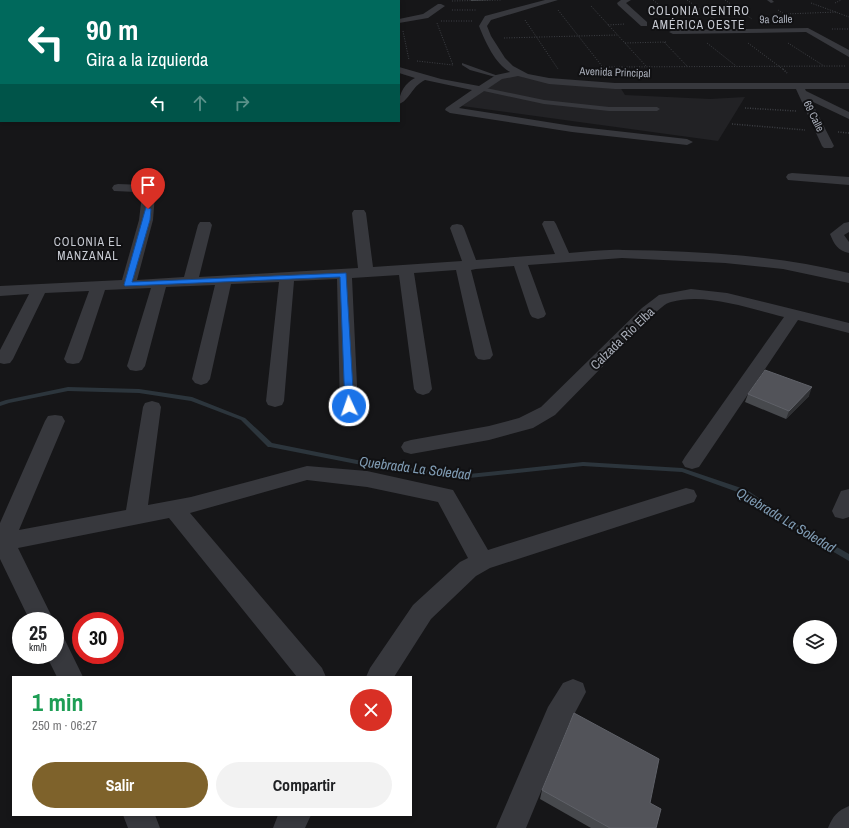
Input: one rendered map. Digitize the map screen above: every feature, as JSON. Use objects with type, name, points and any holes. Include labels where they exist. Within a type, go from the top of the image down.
[{"type":"street","points":[[486,21],[488,18],[516,9],[552,0]]},
{"type":"street","points":[[627,0],[621,3],[644,24]]},
{"type":"street","points":[[400,21],[425,16],[442,6]]},
{"type":"street","name":"Avenida Principal","points":[[486,21],[484,26],[488,38],[502,60],[510,68],[519,73],[543,80],[618,86],[801,90],[849,86]]},
{"type":"street","name":"9a Calle","points":[[673,32],[808,30],[849,54]]},
{"type":"street","points":[[400,71],[440,82],[481,89]]},
{"type":"street","points":[[519,73],[499,77],[450,110],[572,129],[687,142]]},
{"type":"street","points":[[400,99],[405,96],[410,85],[425,77]]},
{"type":"street","points":[[801,90],[849,116]]},
{"type":"street","name":"69 Calle","points":[[801,90],[828,146]]},
{"type":"street","points":[[792,177],[849,181]]},
{"type":"street","points":[[118,188],[140,188],[149,194],[146,220],[128,285]]},
{"type":"street","points":[[359,213],[366,273]]},
{"type":"street","points":[[549,224],[564,259]]},
{"type":"street","points":[[190,282],[205,225]]},
{"type":"street","points":[[849,226],[837,234],[841,244],[849,249]]},
{"type":"street","points":[[457,228],[484,355]]},
{"type":"street","points":[[0,291],[366,273],[622,254],[725,259],[783,265],[849,278]]},
{"type":"street","points":[[520,262],[538,314]]},
{"type":"street","points":[[406,270],[423,389]]},
{"type":"street","points":[[344,274],[349,406]]},
{"type":"street","points":[[274,402],[286,277]]},
{"type":"street","points":[[201,379],[224,280]]},
{"type":"street","points":[[136,366],[160,283]]},
{"type":"street","points":[[72,359],[99,286]]},
{"type":"street","points":[[4,359],[39,289]]},
{"type":"street","name":"Calzada Río Elba","points":[[411,447],[489,433],[526,423],[548,411],[648,311],[665,298],[691,294],[727,298],[849,328]]},
{"type":"street","points":[[692,462],[794,314]]},
{"type":"street","points":[[136,516],[152,407]]},
{"type":"street","points":[[2,542],[55,421]]},
{"type":"street","points":[[2,542],[174,509],[307,473],[367,479],[445,496],[482,561]]},
{"type":"street","points":[[380,676],[422,612],[468,569],[482,561],[686,496]]},
{"type":"street","points":[[174,509],[312,676]]},
{"type":"street","points":[[2,542],[37,612]]},
{"type":"street","points":[[64,664],[70,676]]},
{"type":"street","points":[[511,828],[558,716],[573,692]]},
{"type":"street","points":[[139,816],[145,828]]},
{"type":"street","points":[[288,828],[295,816]]},
{"type":"street","points":[[843,828],[849,820]]},
{"type":"lane","points":[[464,64],[472,70],[499,77]]},
{"type":"lane","points":[[481,89],[544,102],[609,109],[658,110]]},
{"type":"path","points":[[452,2],[504,0]]},
{"type":"path","points":[[552,0],[618,86]]},
{"type":"path","points":[[835,3],[841,0]]},
{"type":"path","points":[[811,3],[849,17]]},
{"type":"path","points":[[591,6],[646,67]]},
{"type":"path","points":[[516,9],[568,82]]},
{"type":"path","points":[[434,10],[479,10]]},
{"type":"path","points":[[784,14],[837,12]]},
{"type":"path","points":[[400,21],[409,60],[404,59]]},
{"type":"path","points":[[416,61],[453,65],[436,21],[486,21]]},
{"type":"path","points":[[845,29],[849,31]]},
{"type":"path","points":[[488,38],[617,35]]},
{"type":"path","points":[[664,42],[688,67]]},
{"type":"path","points":[[604,67],[849,66]]},
{"type":"path","points":[[744,108],[812,113]]},
{"type":"path","points":[[732,124],[849,133]]},
{"type":"shaded area","points":[[517,74],[523,77],[547,82],[620,87],[625,95],[710,99],[745,97],[718,141],[462,106],[501,78]]},
{"type":"building","points":[[765,370],[812,387],[789,411],[748,394]]},
{"type":"building","points":[[574,713],[659,759],[650,803],[661,809],[656,828],[610,828],[542,790]]},
{"type":"waterway","name":"Quebrada La Soledad","points":[[0,404],[8,401],[68,389],[139,391],[192,399],[243,419],[270,445],[382,467],[469,476],[583,464],[682,470],[745,492],[793,525],[849,558]]},
{"type":"district","name":"COLONIA CENTRO AMÉRICA OESTE","points":[[699,18]]},
{"type":"district","name":"COLONIA EL MANZANAL","points":[[88,249]]},
{"type":"route","points":[[148,209],[128,285],[344,274],[349,406]]}]
